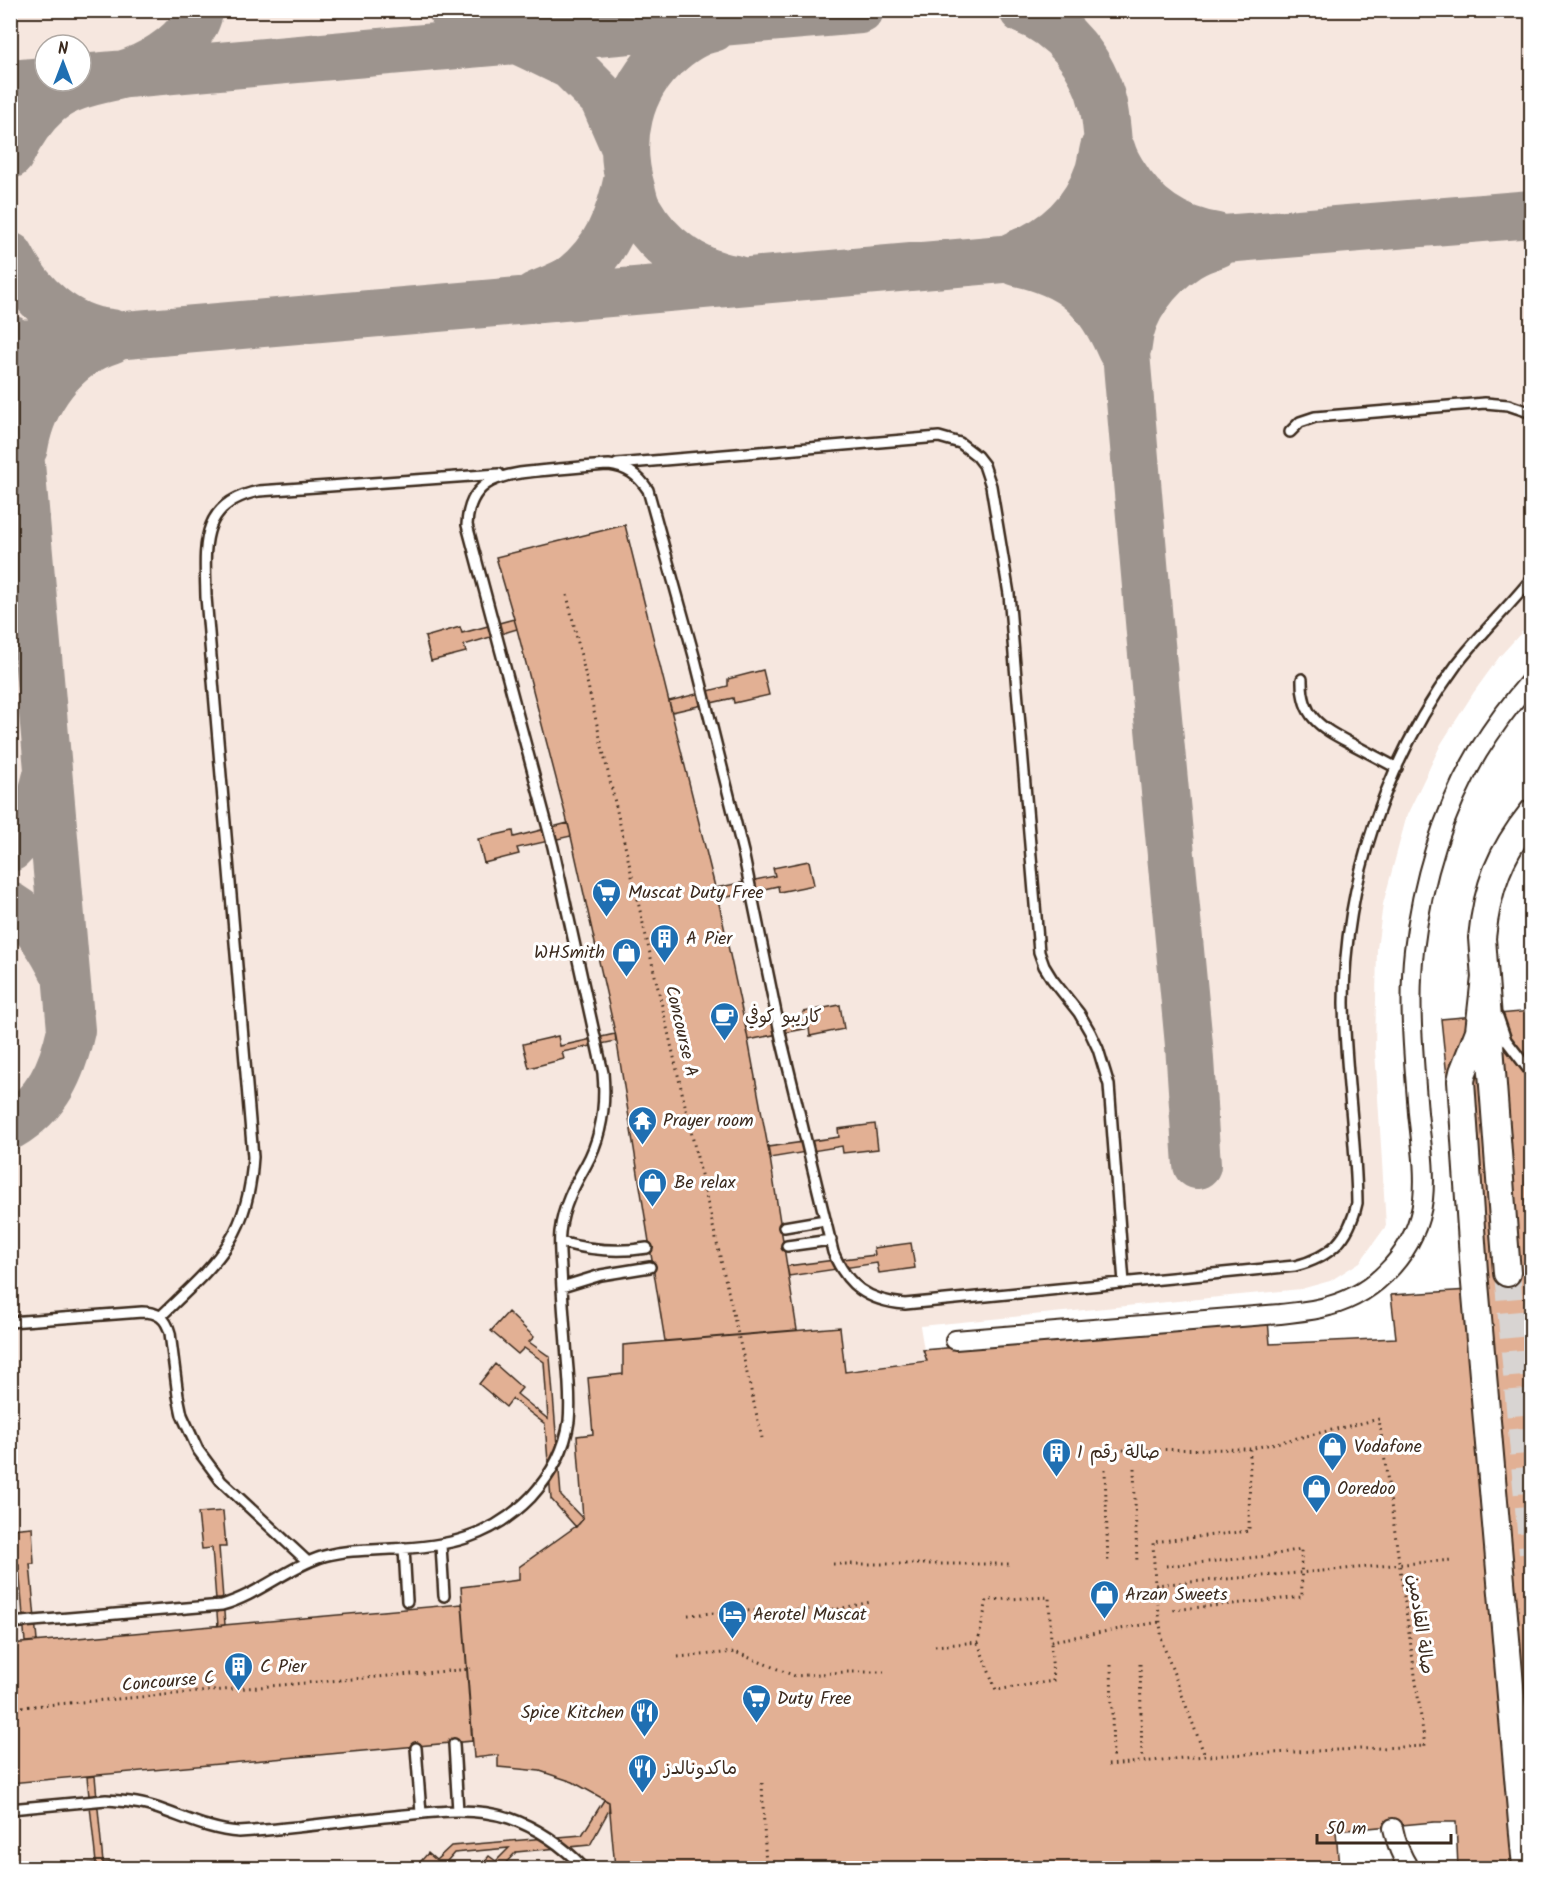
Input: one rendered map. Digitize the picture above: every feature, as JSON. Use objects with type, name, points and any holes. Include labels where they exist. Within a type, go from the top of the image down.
[{"type":"street","points":[[955,1340],[1309,1310],[1340,1302],[1368,1288],[1398,1259],[1410,1241],[1423,1201],[1424,1180],[1413,1054],[1412,996],[1415,948],[1427,879],[1440,836],[1472,763],[1503,714],[1532,679]]},
{"type":"street","points":[[1507,1273],[1482,938],[1491,884],[1515,834],[1532,813]]},
{"type":"street","points":[[1485,977],[1479,1031],[1461,1077],[1461,1086],[1474,1272],[1526,1869]]},
{"type":"street","points":[[1393,1828],[1395,1841],[1409,1869]]},
{"type":"lane","points":[[1290,432],[1300,422],[1315,417],[1463,405],[1497,403],[1532,413]]},
{"type":"lane","points":[[161,1316],[215,1263],[235,1233],[249,1196],[254,1157],[206,597],[205,544],[212,522],[218,513],[236,498],[259,491],[511,474],[939,437],[950,439],[969,449],[984,465],[991,486],[1009,594],[1038,945],[1044,966],[1052,980],[1079,1013],[1090,1032],[1109,1085],[1124,1283]]},
{"type":"lane","points":[[609,465],[619,466],[636,475],[648,490],[651,499],[696,663],[743,852],[783,1042],[825,1220],[839,1266],[860,1290],[889,1303],[905,1304],[1295,1266],[1311,1262],[1325,1255],[1337,1245],[1347,1233],[1354,1218],[1357,1203],[1345,1030],[1345,972],[1357,887],[1372,831],[1397,768],[1428,708],[1457,664],[1532,578]]},
{"type":"lane","points":[[10,1623],[222,1605],[308,1562],[340,1552],[441,1545],[471,1537],[496,1526],[519,1509],[547,1477],[562,1451],[568,1423],[570,1394],[560,1231],[565,1207],[591,1155],[601,1129],[605,1092],[603,1073],[553,847],[467,525],[470,507],[478,491],[488,483],[511,474]]},
{"type":"lane","points":[[1302,679],[1304,702],[1309,713],[1319,725],[1397,768]]},
{"type":"lane","points":[[1485,977],[1506,1040],[1532,1074]]},
{"type":"lane","points":[[784,1227],[825,1220]]},
{"type":"lane","points":[[787,1246],[831,1240]]},
{"type":"lane","points":[[560,1242],[600,1251],[647,1248]]},
{"type":"lane","points":[[562,1287],[601,1275],[650,1267]]},
{"type":"lane","points":[[10,1322],[142,1312],[152,1312],[161,1316],[170,1334],[182,1415],[198,1450],[221,1481],[308,1562]]},
{"type":"lane","points":[[441,1545],[444,1596]]},
{"type":"lane","points":[[404,1548],[407,1601]]},
{"type":"lane","points":[[454,1744],[458,1811]]},
{"type":"lane","points":[[416,1748],[421,1813]]},
{"type":"lane","points":[[10,1809],[106,1800],[121,1801],[151,1806],[214,1829],[239,1832],[421,1813],[458,1811],[489,1813],[525,1824],[558,1844],[584,1869]]},
{"type":"path","name":"Concourse A","points":[[567,595],[762,1438]]},
{"type":"path","name":"صالة القادمين","points":[[1205,1756],[1425,1746],[1378,1419],[1250,1449]]},
{"type":"path","points":[[1108,1765],[1205,1756],[1162,1642],[1153,1542],[1249,1531],[1250,1449],[1109,1450]]},
{"type":"path","points":[[1134,1468],[1137,1564]]},
{"type":"path","points":[[1105,1469],[1108,1564]]},
{"type":"path","points":[[1166,1566],[1268,1556],[1301,1549],[1302,1597],[1172,1610]]},
{"type":"path","points":[[1156,1585],[1452,1560]]},
{"type":"path","points":[[833,1564],[1013,1564]]},
{"type":"path","points":[[1302,1572],[1399,1565]]},
{"type":"path","points":[[1049,1598],[1051,1641],[1053,1681],[996,1690],[978,1642],[987,1600],[1049,1598]]},
{"type":"path","points":[[688,1615],[740,1611],[838,1609],[871,1602]]},
{"type":"path","points":[[1051,1641],[1160,1622]]},
{"type":"path","points":[[935,1646],[978,1642]]},
{"type":"path","points":[[678,1657],[735,1652],[795,1676],[884,1672]]},
{"type":"path","points":[[1140,1664],[1142,1759]]},
{"type":"path","points":[[1111,1665],[1113,1760]]},
{"type":"path","name":"Concourse C","points":[[10,1708],[471,1669]]},
{"type":"path","points":[[762,1783],[766,1869]]},
{"type":"shaded area","points":[[11,11],[1531,11],[1531,622],[1500,656],[1441,744],[1407,815],[1383,904],[1377,949],[1375,1050],[1386,1226],[1360,1262],[1330,1281],[1301,1289],[920,1326],[924,1350],[1268,1320],[1270,1344],[1396,1338],[1434,1822],[1336,1831],[1339,1868],[11,1868]]},
{"type":"building","name":"A Pier","points":[[625,525],[718,899],[747,1034],[770,1158],[797,1330],[665,1341],[616,1037],[570,832],[496,557]]},
{"type":"building","points":[[514,619],[517,629],[464,645],[466,652],[431,661],[425,637],[460,627],[462,633]]},
{"type":"building","points":[[763,670],[769,695],[734,703],[733,698],[672,712],[669,701],[728,686],[728,679]]},
{"type":"building","points":[[568,823],[571,836],[517,848],[519,854],[484,863],[478,839],[513,831],[514,837]]},
{"type":"building","points":[[809,861],[814,885],[779,892],[778,886],[718,899],[715,888],[775,876],[773,868]]},
{"type":"building","points":[[840,1005],[844,1029],[810,1036],[809,1028],[748,1040],[746,1027],[804,1018],[803,1012]]},
{"type":"building","name":"صالة رقم 1","points":[[1532,1011],[1532,1868],[1458,1868],[1456,1822],[1434,1822],[1336,1831],[1339,1868],[986,1868],[986,1863],[935,1868],[615,1868],[609,1802],[573,1782],[540,1771],[498,1767],[498,1755],[474,1758],[461,1587],[519,1580],[519,1567],[583,1519],[577,1436],[593,1434],[588,1378],[623,1374],[623,1345],[840,1327],[845,1372],[927,1361],[923,1350],[1268,1320],[1270,1344],[1396,1338],[1391,1295],[1469,1290],[1441,1019]]},
{"type":"building","points":[[615,1034],[616,1041],[562,1052],[564,1059],[529,1068],[523,1044],[558,1036],[560,1046]]},
{"type":"building","points":[[875,1124],[878,1149],[843,1153],[842,1146],[770,1158],[768,1147],[839,1137],[838,1129]]},
{"type":"building","points":[[911,1243],[915,1268],[879,1273],[877,1263],[789,1276],[787,1266],[875,1255],[874,1248]]},
{"type":"building","points":[[508,1312],[534,1337],[529,1342],[550,1357],[561,1496],[583,1519],[576,1527],[551,1499],[545,1424],[512,1399],[506,1407],[479,1384],[495,1364],[522,1388],[517,1394],[548,1419],[544,1362],[524,1348],[518,1354],[491,1331]]},
{"type":"building","points":[[223,1511],[226,1547],[219,1547],[225,1625],[218,1626],[212,1548],[202,1549],[198,1513]]},
{"type":"building","points":[[32,1527],[34,1564],[30,1564],[37,1641],[25,1642],[19,1565],[11,1565],[10,1529]]},
{"type":"building","name":"C Pier","points":[[462,1604],[472,1741],[10,1783],[10,1644]]},
{"type":"building","points":[[95,1776],[103,1863],[110,1862],[110,1868],[86,1868],[85,1864],[96,1863],[87,1777]]},
{"type":"building","points":[[604,1800],[609,1802],[609,1810],[590,1845],[516,1852],[501,1868],[479,1868],[489,1856],[496,1861],[509,1848],[454,1853],[442,1867],[444,1868],[415,1868],[428,1853],[436,1860],[451,1846],[582,1835]]},
{"type":"taxiway","points":[[10,155],[26,127],[48,102],[64,91],[131,72],[162,56],[189,32],[200,10]]},
{"type":"taxiway","points":[[452,10],[571,66],[603,98],[624,146]]},
{"type":"taxiway","points":[[93,77],[860,10]]},
{"type":"taxiway","points":[[1023,10],[1051,25],[1074,47],[1092,74],[1105,114],[1150,633],[1189,1045],[1197,1165]]},
{"type":"taxiway","points":[[713,28],[682,42],[653,68],[643,83],[629,116],[625,152],[636,205],[656,235],[679,256],[692,264],[705,271],[735,279]]},
{"type":"taxiway","points":[[10,84],[33,82]]},
{"type":"taxiway","points":[[1015,255],[1030,249],[1055,233],[1077,212],[1093,186],[1104,148]]},
{"type":"taxiway","points":[[1112,151],[1130,185],[1150,207],[1174,223],[1217,237]]},
{"type":"taxiway","points":[[535,296],[573,278],[594,257],[616,220],[628,177]]},
{"type":"taxiway","points":[[10,345],[1532,214]]},
{"type":"taxiway","points":[[1128,346],[1134,320],[1147,295],[1156,284],[1187,257],[1217,244]]},
{"type":"taxiway","points":[[10,256],[27,284],[51,308],[79,325],[111,333]]},
{"type":"taxiway","points":[[1017,262],[1054,274],[1069,281],[1082,291],[1103,316],[1121,350]]},
{"type":"taxiway","points":[[10,339],[71,1030],[63,1059],[51,1085],[34,1107],[10,1126]]},
{"type":"taxiway","points":[[24,448],[34,413],[53,381],[79,356],[111,340]]},
{"type":"taxiway","points":[[10,848],[24,832],[34,814],[47,775]]},
{"type":"taxiway","points":[[10,906],[36,927],[65,974]]},
{"type":"tunnel","points":[[1507,1273],[1532,1553]]},
{"type":"place","name":"Muscat Duty Free","points":[[607,918]]},
{"type":"place","name":"A Pier","points":[[665,964]]},
{"type":"place","name":"WHSmith","points":[[626,978]]},
{"type":"place","name":"كاريبو كوفي","points":[[724,1042]]},
{"type":"place","name":"Prayer room","points":[[642,1146]]},
{"type":"place","name":"Be relax","points":[[653,1208]]},
{"type":"place","name":"Vodafone","points":[[1333,1472]]},
{"type":"place","name":"صالة رقم 1","points":[[1056,1478]]},
{"type":"place","name":"Ooredoo","points":[[1316,1514]]},
{"type":"place","name":"Arzan Sweets","points":[[1104,1620]]},
{"type":"place","name":"Aerotel Muscat","points":[[732,1640]]},
{"type":"place","name":"C Pier","points":[[239,1692]]},
{"type":"place","name":"Duty Free","points":[[756,1724]]},
{"type":"place","name":"Spice Kitchen","points":[[645,1738]]},
{"type":"place","name":"ماكدونالدز","points":[[643,1794]]}]
